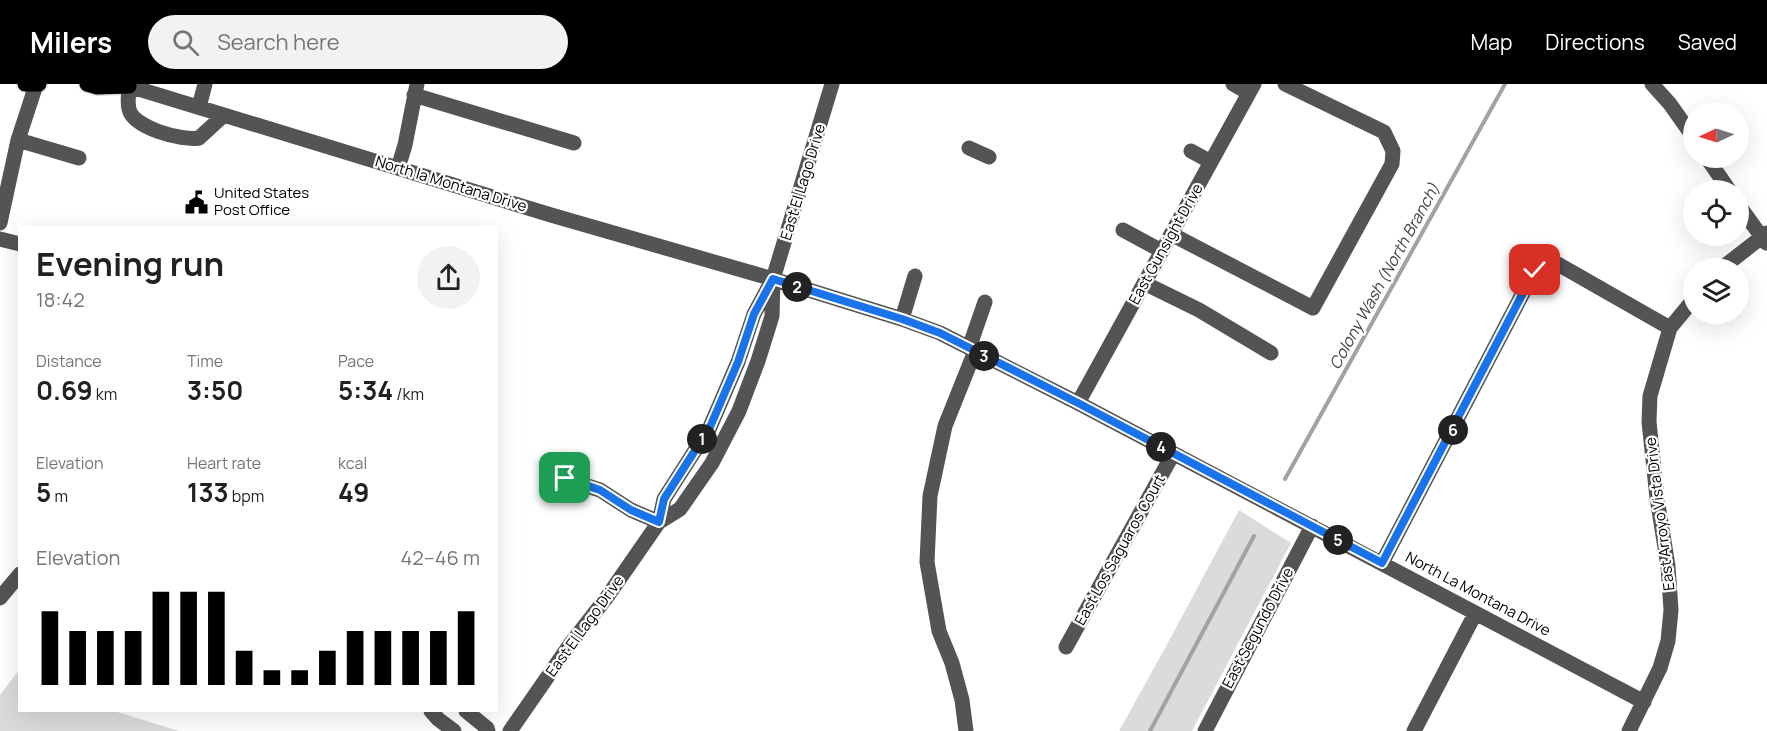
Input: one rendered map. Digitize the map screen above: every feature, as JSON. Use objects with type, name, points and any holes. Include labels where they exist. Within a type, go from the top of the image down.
[{"type":"main road","points":[[87,84],[97,87],[128,85]]},
{"type":"street","points":[[0,223],[33,84]]},
{"type":"street","points":[[199,107],[206,84]]},
{"type":"street","name":"East El Lago Drive","points":[[510,731],[659,522],[664,499],[710,427],[738,362],[754,314],[773,279],[832,84]]},
{"type":"street","points":[[1233,84],[1252,89]]},
{"type":"street","points":[[1171,234],[1313,308],[1392,164],[1393,151],[1384,132],[1285,84]]},
{"type":"street","points":[[1652,84],[1683,122]]},
{"type":"street","name":"North la Montana Drive","points":[[128,85],[551,215],[773,279]]},
{"type":"street","points":[[128,85],[129,110],[137,122],[152,129],[185,138],[199,138],[224,115]]},
{"type":"street","points":[[398,168],[405,145],[415,89],[574,143]]},
{"type":"street","name":"East Gunsight Drive","points":[[1078,403],[1252,89]]},
{"type":"street","points":[[18,140],[79,158]]},
{"type":"street","points":[[969,148],[989,157]]},
{"type":"street","points":[[1191,151],[1211,162]]},
{"type":"street","points":[[1736,258],[1765,238],[1749,218]]},
{"type":"street","points":[[1124,230],[1162,251]]},
{"type":"street","points":[[0,239],[18,244]]},
{"type":"street","points":[[1382,563],[1535,270],[1543,260],[1556,263],[1670,328]]},
{"type":"street","points":[[902,319],[915,276]]},
{"type":"street","name":"North La Montana Drive","points":[[773,279],[940,333],[1078,403],[1644,702]]},
{"type":"street","points":[[1144,283],[1199,310],[1271,353]]},
{"type":"street","points":[[966,731],[962,700],[952,663],[939,631],[927,562],[930,496],[945,426],[972,350],[985,302]]},
{"type":"street","name":"East Arroyo Vista Drive","points":[[1629,731],[1660,668],[1668,641],[1671,610],[1668,566],[1657,498],[1649,422],[1652,389],[1670,328],[1683,312]]},
{"type":"street","name":"East Los Saguaros Court","points":[[1066,647],[1173,454]]},
{"type":"street","points":[[549,464],[565,478],[600,490],[631,510],[659,522]]},
{"type":"street","name":"East Segundo Drive","points":[[1205,731],[1311,526]]},
{"type":"street","points":[[0,598],[18,576]]},
{"type":"street","points":[[1414,731],[1476,614]]},
{"type":"street","points":[[432,712],[452,729],[460,712]]},
{"type":"street","points":[[467,712],[488,731]]},
{"type":"shaded area","points":[[1239,510],[1291,543],[1192,731],[1119,731],[1170,639]]},
{"type":"shaded area","points":[[18,671],[18,712],[117,712],[179,731],[0,731],[0,695]]},
{"type":"waterway","name":"Colony Wash (North Branch)","points":[[1285,479],[1505,84]]},
{"type":"waterway","name":"Colony Wash (North Branch)","points":[[1150,731],[1254,536]]},
{"type":"place","name":"United States Post Office","points":[[196,202]]},
{"type":"route","points":[[565,478],[600,490],[631,510],[659,522],[664,499],[710,427],[738,362],[754,314],[773,279],[940,333],[1382,563],[1535,270]]}]
